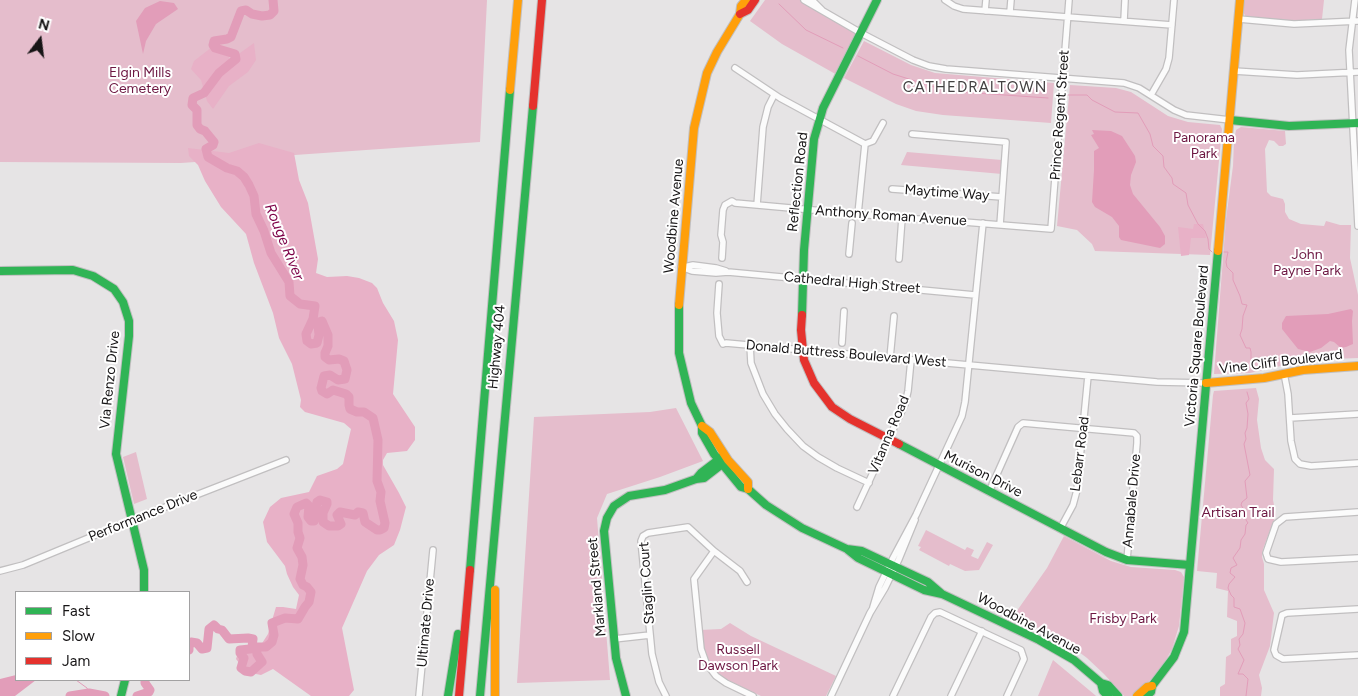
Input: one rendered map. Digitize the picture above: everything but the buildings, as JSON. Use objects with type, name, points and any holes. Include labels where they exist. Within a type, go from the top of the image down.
[{"type":"main road","name":"Highway 404","points":[[459,696],[518,0]]},
{"type":"main road","name":"Highway 404","points":[[480,696],[513,310],[543,0]]},
{"type":"main road","name":"Woodbine Avenue","points":[[746,0],[741,6],[740,14],[707,72],[694,128],[679,304],[679,353],[691,403],[702,426],[710,432],[723,460],[748,482],[748,489],[766,505],[784,517],[847,549],[858,558],[928,582],[942,594],[1005,623],[1057,650],[1074,660],[1101,683],[1108,685],[1118,696]]},
{"type":"main road","name":"Woodbine Avenue","points":[[740,14],[748,10],[756,0]]},
{"type":"main road","name":"Reflection Road","points":[[802,350],[803,278],[813,144],[819,119],[877,0]]},
{"type":"main road","name":"Victoria Square Boulevard","points":[[1146,696],[1174,657],[1184,632],[1240,0]]},
{"type":"main road","points":[[1230,120],[1289,126],[1356,123]]},
{"type":"main road","name":"Via Renzo Drive","points":[[0,271],[73,270],[93,276],[114,289],[122,302],[128,321],[129,336],[116,454],[144,570],[144,591]]},
{"type":"main road","name":"Murison Drive","points":[[802,350],[810,376],[828,402],[844,416],[1106,552],[1127,560],[1190,565]]},
{"type":"main road","name":"Vine Cliff Boulevard","points":[[1206,383],[1264,378],[1303,370],[1358,366]]},
{"type":"main road","name":"Markland Street","points":[[626,696],[620,677],[614,639],[604,531],[608,514],[618,502],[629,496],[673,488],[696,478],[723,460]]},
{"type":"main road","points":[[448,696],[455,660],[478,474]]},
{"type":"main road","points":[[493,552],[496,610],[495,696]]},
{"type":"main road","points":[[121,696],[124,681]]},
{"type":"main road","name":"Woodbine Avenue","points":[[1101,683],[1103,691],[1108,696]]},
{"type":"main road","name":"Victoria Square Boulevard","points":[[1137,696],[1147,687],[1152,686]]},
{"type":"street","points":[[804,0],[861,33],[913,60],[929,66],[946,69],[1124,83],[1139,88],[1174,110],[1186,115],[1230,120]]},
{"type":"street","points":[[812,0],[823,12]]},
{"type":"street","points":[[945,0],[963,9],[1172,24]]},
{"type":"street","points":[[985,11],[986,0]]},
{"type":"street","points":[[1010,0],[1010,12]]},
{"type":"street","name":"Prince Regent Street","points":[[1051,229],[1069,0]]},
{"type":"street","points":[[1124,21],[1125,0]]},
{"type":"street","points":[[1151,95],[1166,69],[1170,52],[1174,0]]},
{"type":"street","points":[[1355,0],[1355,21],[1349,50],[1356,123],[1358,226]]},
{"type":"street","points":[[1239,19],[1294,24],[1355,21]]},
{"type":"street","points":[[735,68],[774,94],[865,144],[873,141],[883,123]]},
{"type":"street","points":[[1234,71],[1297,75],[1358,72]]},
{"type":"street","points":[[757,204],[763,127],[768,107],[774,94]]},
{"type":"street","points":[[912,134],[1006,142],[1000,225]]},
{"type":"street","points":[[858,214],[865,144]]},
{"type":"street","name":"Maytime Way","points":[[892,189],[1002,197]]},
{"type":"street","name":"Anthony Roman Avenue","points":[[722,258],[723,210],[725,205],[732,201],[735,203],[902,218],[1051,229]]},
{"type":"street","points":[[899,259],[902,218]]},
{"type":"street","points":[[849,254],[852,223]]},
{"type":"street","points":[[831,696],[915,522],[964,409],[983,223]]},
{"type":"street","name":"Cathedral High Street","points":[[682,267],[692,271],[803,278],[975,295]]},
{"type":"street","name":"Donald Buttress Boulevard West","points":[[719,284],[717,308],[719,332],[723,344],[1168,383],[1206,383]]},
{"type":"street","points":[[842,343],[844,311]]},
{"type":"street","points":[[890,358],[894,316]]},
{"type":"street","points":[[750,345],[749,355],[757,381],[770,407],[787,429],[803,446],[818,457],[869,483]]},
{"type":"street","name":"Vitanna Road","points":[[857,507],[908,396],[911,360]]},
{"type":"street","points":[[1284,373],[1291,441],[1295,459],[1300,464],[1311,466],[1358,463]]},
{"type":"street","name":"Lebarr Road","points":[[1060,528],[1077,490],[1088,376]]},
{"type":"street","points":[[1290,418],[1358,414]]},
{"type":"street","points":[[989,492],[1020,424],[1084,428]]},
{"type":"street","name":"Annabale Drive","points":[[1084,428],[1130,433],[1136,436],[1137,443],[1127,560]]},
{"type":"street","name":"Performance Drive","points":[[0,571],[23,565],[286,460]]},
{"type":"street","points":[[1358,512],[1285,517],[1276,524],[1266,553],[1268,558],[1281,562],[1358,558]]},
{"type":"street","name":"Staglin Court","points":[[666,696],[659,682],[653,661],[641,541],[643,536],[648,533],[688,527],[714,551],[740,571],[747,582]]},
{"type":"street","name":"Ultimate Drive","points":[[418,696],[433,550]]},
{"type":"street","points":[[714,551],[696,575],[694,582],[701,648],[706,663],[716,676],[753,696]]},
{"type":"street","points":[[1358,609],[1282,615],[1274,650],[1276,655],[1283,659],[1358,655]]},
{"type":"street","points":[[893,696],[932,616],[936,613],[943,613],[1018,648],[1023,653],[1024,659],[1007,696]]},
{"type":"street","points":[[952,696],[982,631]]},
{"type":"street","points":[[614,639],[650,635]]},
{"type":"green space","name":"Elgin Mills Cemetery","points":[[0,0],[487,0],[480,142],[181,163],[0,162]]},
{"type":"green space","points":[[765,0],[802,0],[862,33],[839,76],[782,44],[750,21]]},
{"type":"green space","points":[[1243,0],[1324,0],[1322,19],[1292,21],[1246,17],[1243,12]]},
{"type":"green space","points":[[864,41],[911,65],[935,73],[1054,83],[1051,123],[943,115],[916,111],[896,104],[844,78]]},
{"type":"green space","name":"Panorama Park","points":[[1070,85],[1116,88],[1131,92],[1168,116],[1188,122],[1220,125],[1222,129],[1210,255],[1095,251],[1092,244],[1077,230],[1057,226]]},
{"type":"green space","name":"John Payne Park","points":[[1241,127],[1285,131],[1286,144],[1279,146],[1274,141],[1269,140],[1265,149],[1267,192],[1271,196],[1283,199],[1285,212],[1289,219],[1301,224],[1324,226],[1326,221],[1340,225],[1351,225],[1350,258],[1358,295],[1358,358],[1307,360],[1250,373],[1214,374],[1234,141],[1236,130]]},
{"type":"green space","points":[[907,152],[1002,160],[1002,174],[901,165]]},
{"type":"green space","name":"Artisan Trail","points":[[1256,388],[1259,399],[1257,420],[1261,448],[1265,460],[1274,469],[1273,500],[1276,515],[1263,549],[1262,557],[1264,564],[1264,590],[1274,613],[1270,646],[1259,675],[1262,688],[1261,696],[1220,696],[1220,687],[1225,684],[1226,657],[1231,654],[1231,639],[1237,636],[1237,621],[1227,617],[1228,591],[1216,588],[1217,573],[1197,571],[1213,395],[1214,391]]},
{"type":"green space","points":[[676,408],[703,461],[607,494],[597,518],[610,680],[517,683],[534,417],[650,412]]},
{"type":"green space","points":[[136,452],[147,499],[134,504],[123,457]]},
{"type":"green space","points":[[926,530],[965,550],[967,547],[974,550],[971,556],[978,559],[987,542],[993,545],[979,570],[965,571],[950,564],[949,566],[919,550],[921,547],[918,546]]},
{"type":"green space","name":"Frisby Park","points":[[1064,536],[1111,561],[1131,567],[1175,570],[1181,572],[1184,577],[1179,626],[1172,649],[1154,677],[1132,696],[1124,696],[1104,674],[1071,646],[1014,615],[1047,568]]},
{"type":"green space","name":"Russell Dawson Park","points":[[730,623],[751,636],[836,676],[826,696],[761,696],[725,679],[715,671],[706,657],[700,630],[721,629]]},
{"type":"green space","points":[[1053,660],[1095,695],[1096,696],[1038,696]]},
{"type":"shaded area","points":[[160,1],[174,3],[178,9],[156,24],[146,41],[143,54],[136,21],[145,8]]},
{"type":"shaded area","points":[[254,43],[256,60],[248,72],[229,86],[213,109],[207,101],[201,80],[191,69],[194,61],[212,47],[223,46],[229,54],[229,59],[234,60]]},
{"type":"shaded area","points":[[1092,130],[1111,131],[1122,136],[1135,156],[1136,162],[1131,175],[1130,185],[1133,194],[1165,236],[1165,244],[1160,248],[1121,240],[1119,237],[1119,226],[1112,217],[1095,207],[1092,202],[1094,151],[1099,148],[1091,135],[1094,134]]},
{"type":"shaded area","points":[[259,143],[294,153],[299,180],[308,203],[318,259],[316,273],[327,277],[347,276],[359,278],[372,283],[377,288],[383,303],[394,321],[398,340],[393,394],[415,427],[415,440],[407,451],[387,453],[383,460],[383,465],[406,507],[394,545],[379,555],[367,571],[342,628],[354,690],[349,696],[311,696],[273,669],[261,675],[246,672],[236,659],[239,650],[259,648],[268,634],[276,607],[296,609],[299,595],[293,587],[285,566],[267,542],[263,522],[270,507],[281,498],[309,492],[317,476],[337,469],[343,464],[351,429],[344,423],[305,412],[300,407],[301,400],[292,364],[279,338],[273,313],[254,263],[246,234],[221,207],[205,181],[198,165],[189,156],[188,148],[229,153]]},
{"type":"shaded area","points":[[1194,224],[1203,224],[1206,238],[1191,238],[1189,255],[1181,256],[1178,227],[1193,229]]},
{"type":"shaded area","points":[[1351,309],[1353,311],[1353,344],[1346,347],[1341,348],[1330,341],[1321,348],[1310,352],[1298,349],[1282,329],[1282,323],[1286,316],[1328,314]]},
{"type":"shaded area","points":[[15,675],[15,681],[35,681],[15,696],[0,696],[0,679]]},
{"type":"waterway","name":"Rouge River","points":[[190,642],[197,643],[202,649],[207,648],[209,629],[214,625],[222,630],[229,639],[253,639],[250,649],[240,650],[244,658],[241,668],[251,672],[262,662],[257,654],[256,647],[266,647],[272,642],[274,635],[272,623],[285,618],[298,619],[309,602],[311,592],[303,585],[300,579],[303,565],[302,557],[297,548],[300,538],[298,523],[294,514],[297,507],[306,503],[309,506],[308,517],[311,521],[314,521],[317,502],[320,500],[327,502],[323,513],[323,522],[329,526],[341,524],[337,515],[340,512],[355,515],[358,512],[363,513],[365,522],[377,530],[384,528],[385,523],[380,501],[381,492],[377,481],[378,440],[373,418],[364,412],[350,409],[349,397],[346,394],[333,390],[327,394],[322,391],[324,376],[330,375],[338,380],[345,379],[347,370],[344,361],[339,359],[329,360],[325,357],[328,335],[322,321],[318,325],[319,335],[317,343],[311,344],[307,341],[306,334],[313,319],[315,306],[300,304],[290,296],[289,282],[271,253],[256,214],[254,196],[249,185],[237,171],[227,168],[208,157],[206,149],[213,145],[214,142],[197,125],[197,110],[192,105],[193,98],[204,93],[219,73],[236,59],[235,54],[215,48],[213,45],[214,41],[231,37],[241,11],[246,10],[252,14],[262,16],[270,15],[274,11],[273,0]]},
{"type":"waterway","points":[[779,4],[806,30],[843,48]]},
{"type":"waterway","points":[[858,56],[893,74],[947,91],[1048,98]]},
{"type":"waterway","points":[[1067,95],[1087,95],[1092,100],[1115,112],[1138,113],[1150,134],[1153,146],[1163,156],[1164,167],[1172,178],[1173,184],[1186,193],[1188,205],[1198,224],[1205,231],[1209,249],[1212,252]]},
{"type":"waterway","points":[[1224,252],[1228,252],[1227,267],[1233,273],[1233,280],[1242,304],[1247,305],[1240,335],[1246,348],[1250,348],[1251,352],[1251,360],[1247,370]]},
{"type":"waterway","points":[[1246,696],[1248,679],[1243,674],[1238,674],[1244,660],[1238,649],[1240,645],[1239,639],[1243,634],[1245,623],[1240,609],[1234,607],[1234,598],[1228,588],[1235,577],[1230,573],[1231,568],[1237,565],[1233,558],[1240,548],[1248,523],[1246,513],[1241,505],[1247,498],[1245,481],[1250,475],[1244,444],[1248,414],[1246,403],[1249,399],[1247,392]]},
{"type":"waterway","points":[[77,681],[87,688],[89,693]]},
{"type":"waterway","name":"Rouge River","points":[[137,696],[149,692],[150,690],[145,681]]},
{"type":"waterway","name":"Rouge River","points":[[70,696],[89,693],[105,696]]},
{"type":"traffic: fast","points":[[802,315],[804,250],[814,139],[823,108],[877,0]]},
{"type":"traffic: fast","points":[[470,570],[510,90]]},
{"type":"traffic: fast","points":[[480,696],[533,106]]},
{"type":"traffic: fast","points":[[1230,120],[1289,126],[1358,123]]},
{"type":"traffic: fast","points":[[1146,696],[1151,692],[1152,686],[1174,657],[1184,632],[1218,251]]},
{"type":"traffic: fast","points":[[0,271],[73,270],[93,276],[114,289],[123,302],[129,321],[129,336],[116,454],[144,570],[144,591]]},
{"type":"traffic: fast","points":[[679,305],[679,353],[691,403],[702,426],[702,433],[714,454],[741,487],[748,489],[766,505],[802,528],[847,549],[862,551],[928,582],[942,594]]},
{"type":"traffic: fast","points":[[899,444],[1106,552],[1127,560],[1190,565]]},
{"type":"traffic: fast","points":[[696,479],[722,457]]},
{"type":"traffic: fast","points":[[626,696],[616,658],[604,531],[607,518],[614,506],[629,496],[665,490],[704,478],[726,461]]},
{"type":"traffic: fast","points":[[848,550],[858,558],[924,590],[942,594],[1039,640],[1074,660],[1101,683],[1108,685],[1118,696]]},
{"type":"traffic: fast","points":[[448,696],[458,634]]},
{"type":"traffic: fast","points":[[121,696],[125,681]]},
{"type":"traffic: fast","points":[[1101,683],[1103,691],[1108,696]]},
{"type":"traffic: slow","points":[[510,90],[518,0]]},
{"type":"traffic: slow","points":[[679,305],[694,128],[707,73],[717,52],[740,14],[741,6],[746,0]]},
{"type":"traffic: slow","points":[[1218,251],[1240,0]]},
{"type":"traffic: slow","points":[[1206,383],[1264,378],[1303,370],[1358,366]]},
{"type":"traffic: slow","points":[[702,426],[710,432],[728,460],[748,482],[748,489]]},
{"type":"traffic: slow","points":[[495,590],[495,696]]},
{"type":"traffic: slow","points":[[1137,696],[1147,687],[1152,686]]},
{"type":"traffic: jam","points":[[533,106],[542,0]]},
{"type":"traffic: jam","points":[[740,14],[748,10],[755,0]]},
{"type":"traffic: jam","points":[[802,315],[801,330],[804,360],[814,383],[832,407],[850,419],[899,444]]},
{"type":"traffic: jam","points":[[459,696],[470,570]]},
{"type":"district","name":"CATHEDRALTOWN","points":[[975,88]]}]
